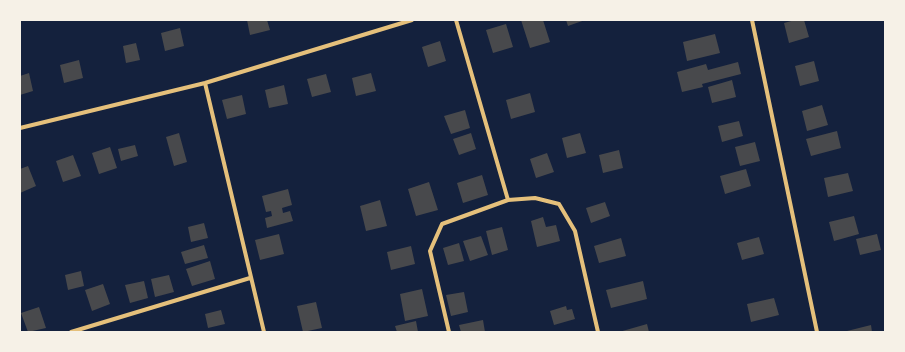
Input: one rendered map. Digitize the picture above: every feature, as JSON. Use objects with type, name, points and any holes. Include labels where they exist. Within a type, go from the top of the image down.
[{"type":"street","points":[[20,128],[205,83],[412,20]]},
{"type":"street","points":[[456,20],[508,200]]},
{"type":"street","points":[[752,20],[816,332]]},
{"type":"street","points":[[205,83],[264,332]]},
{"type":"street","points":[[449,332],[430,251],[442,224],[508,200],[535,198],[559,204],[575,231],[598,332]]},
{"type":"street","points":[[71,332],[250,278]]},
{"type":"building","points":[[247,20],[267,20],[270,30],[250,35]]},
{"type":"building","points":[[521,20],[543,20],[550,42],[530,48]]},
{"type":"building","points":[[566,20],[585,20],[568,26]]},
{"type":"building","points":[[795,20],[804,20],[809,37],[789,43],[784,23]]},
{"type":"building","points":[[506,24],[513,47],[493,53],[486,30]]},
{"type":"building","points":[[180,28],[184,46],[165,51],[161,33]]},
{"type":"building","points":[[715,34],[720,53],[687,61],[683,42]]},
{"type":"building","points":[[440,41],[446,61],[428,67],[422,47]]},
{"type":"building","points":[[136,43],[140,60],[126,63],[123,46]]},
{"type":"building","points":[[79,60],[83,78],[64,83],[60,65]]},
{"type":"building","points":[[814,61],[819,81],[800,86],[795,66]]},
{"type":"building","points":[[738,62],[741,74],[702,84],[703,87],[682,92],[677,72],[706,64],[708,70]]},
{"type":"building","points":[[29,73],[33,91],[20,95],[20,76]]},
{"type":"building","points":[[371,73],[376,91],[356,96],[352,78]]},
{"type":"building","points":[[326,74],[331,92],[312,97],[307,79]]},
{"type":"building","points":[[732,80],[736,97],[712,103],[708,87]]},
{"type":"building","points":[[284,85],[288,104],[269,108],[265,90]]},
{"type":"building","points":[[530,93],[535,112],[511,119],[506,100]]},
{"type":"building","points":[[242,95],[246,114],[227,119],[222,100]]},
{"type":"building","points":[[822,105],[828,125],[807,131],[802,111]]},
{"type":"building","points":[[465,110],[470,128],[451,134],[444,116]]},
{"type":"building","points":[[739,121],[743,136],[722,142],[718,126]]},
{"type":"building","points":[[837,131],[841,148],[811,156],[806,139]]},
{"type":"building","points":[[179,133],[187,162],[174,166],[166,137]]},
{"type":"building","points":[[471,133],[476,149],[459,155],[453,139]]},
{"type":"building","points":[[580,133],[586,153],[567,158],[562,138]]},
{"type":"building","points":[[755,142],[760,161],[740,166],[735,147]]},
{"type":"building","points":[[135,145],[138,156],[121,161],[118,149]]},
{"type":"building","points":[[110,147],[117,168],[99,174],[92,153]]},
{"type":"building","points":[[619,150],[623,168],[603,173],[599,155]]},
{"type":"building","points":[[547,153],[554,172],[536,178],[530,159]]},
{"type":"building","points":[[73,155],[81,176],[63,182],[56,161]]},
{"type":"building","points":[[28,166],[36,186],[20,193],[20,169]]},
{"type":"building","points":[[746,169],[751,186],[725,194],[720,176]]},
{"type":"building","points":[[848,173],[853,191],[828,197],[824,178]]},
{"type":"building","points":[[482,175],[488,195],[463,203],[457,183]]},
{"type":"building","points":[[429,182],[438,210],[416,216],[408,189]]},
{"type":"building","points":[[288,189],[292,205],[282,208],[283,213],[290,211],[293,221],[267,228],[265,218],[272,216],[271,211],[266,212],[262,196]]},
{"type":"building","points":[[380,200],[387,226],[366,231],[360,206]]},
{"type":"building","points":[[605,202],[610,216],[591,223],[586,208]]},
{"type":"building","points":[[854,216],[859,234],[834,241],[829,222]]},
{"type":"building","points":[[543,217],[546,227],[556,225],[560,241],[537,247],[531,221]]},
{"type":"building","points":[[204,223],[208,238],[191,242],[188,227]]},
{"type":"building","points":[[502,227],[508,250],[492,255],[486,231]]},
{"type":"building","points":[[279,234],[284,254],[260,260],[255,240]]},
{"type":"building","points":[[877,234],[881,250],[860,255],[856,239]]},
{"type":"building","points":[[481,236],[488,255],[470,261],[463,241]]},
{"type":"building","points":[[759,237],[764,254],[742,260],[737,243]]},
{"type":"building","points":[[621,238],[626,256],[599,263],[594,246]]},
{"type":"building","points":[[459,243],[464,261],[448,265],[443,248]]},
{"type":"building","points":[[204,245],[208,258],[185,264],[181,252]]},
{"type":"building","points":[[411,246],[415,264],[391,270],[387,252]]},
{"type":"building","points":[[210,261],[215,279],[192,286],[186,269]]},
{"type":"building","points":[[81,271],[84,286],[68,290],[65,275]]},
{"type":"building","points":[[169,275],[174,292],[155,297],[151,279]]},
{"type":"building","points":[[144,281],[148,298],[130,303],[125,285]]},
{"type":"building","points":[[643,281],[647,299],[611,308],[606,290]]},
{"type":"building","points":[[103,284],[110,304],[92,311],[85,290]]},
{"type":"building","points":[[422,289],[428,316],[405,321],[400,294]]},
{"type":"building","points":[[464,292],[468,312],[451,316],[446,295]]},
{"type":"building","points":[[774,298],[779,315],[751,322],[747,304]]},
{"type":"building","points":[[316,302],[322,328],[303,332],[297,306]]},
{"type":"building","points":[[566,306],[567,310],[572,309],[575,319],[554,325],[550,311]]},
{"type":"building","points":[[39,307],[46,328],[28,332],[21,313]]},
{"type":"building","points":[[221,310],[225,324],[208,328],[205,314]]},
{"type":"building","points":[[483,320],[485,332],[461,332],[459,325]]},
{"type":"building","points":[[416,321],[418,332],[397,332],[395,326]]},
{"type":"building","points":[[647,324],[649,332],[619,332]]},
{"type":"building","points":[[871,325],[872,332],[847,332],[847,331]]}]
